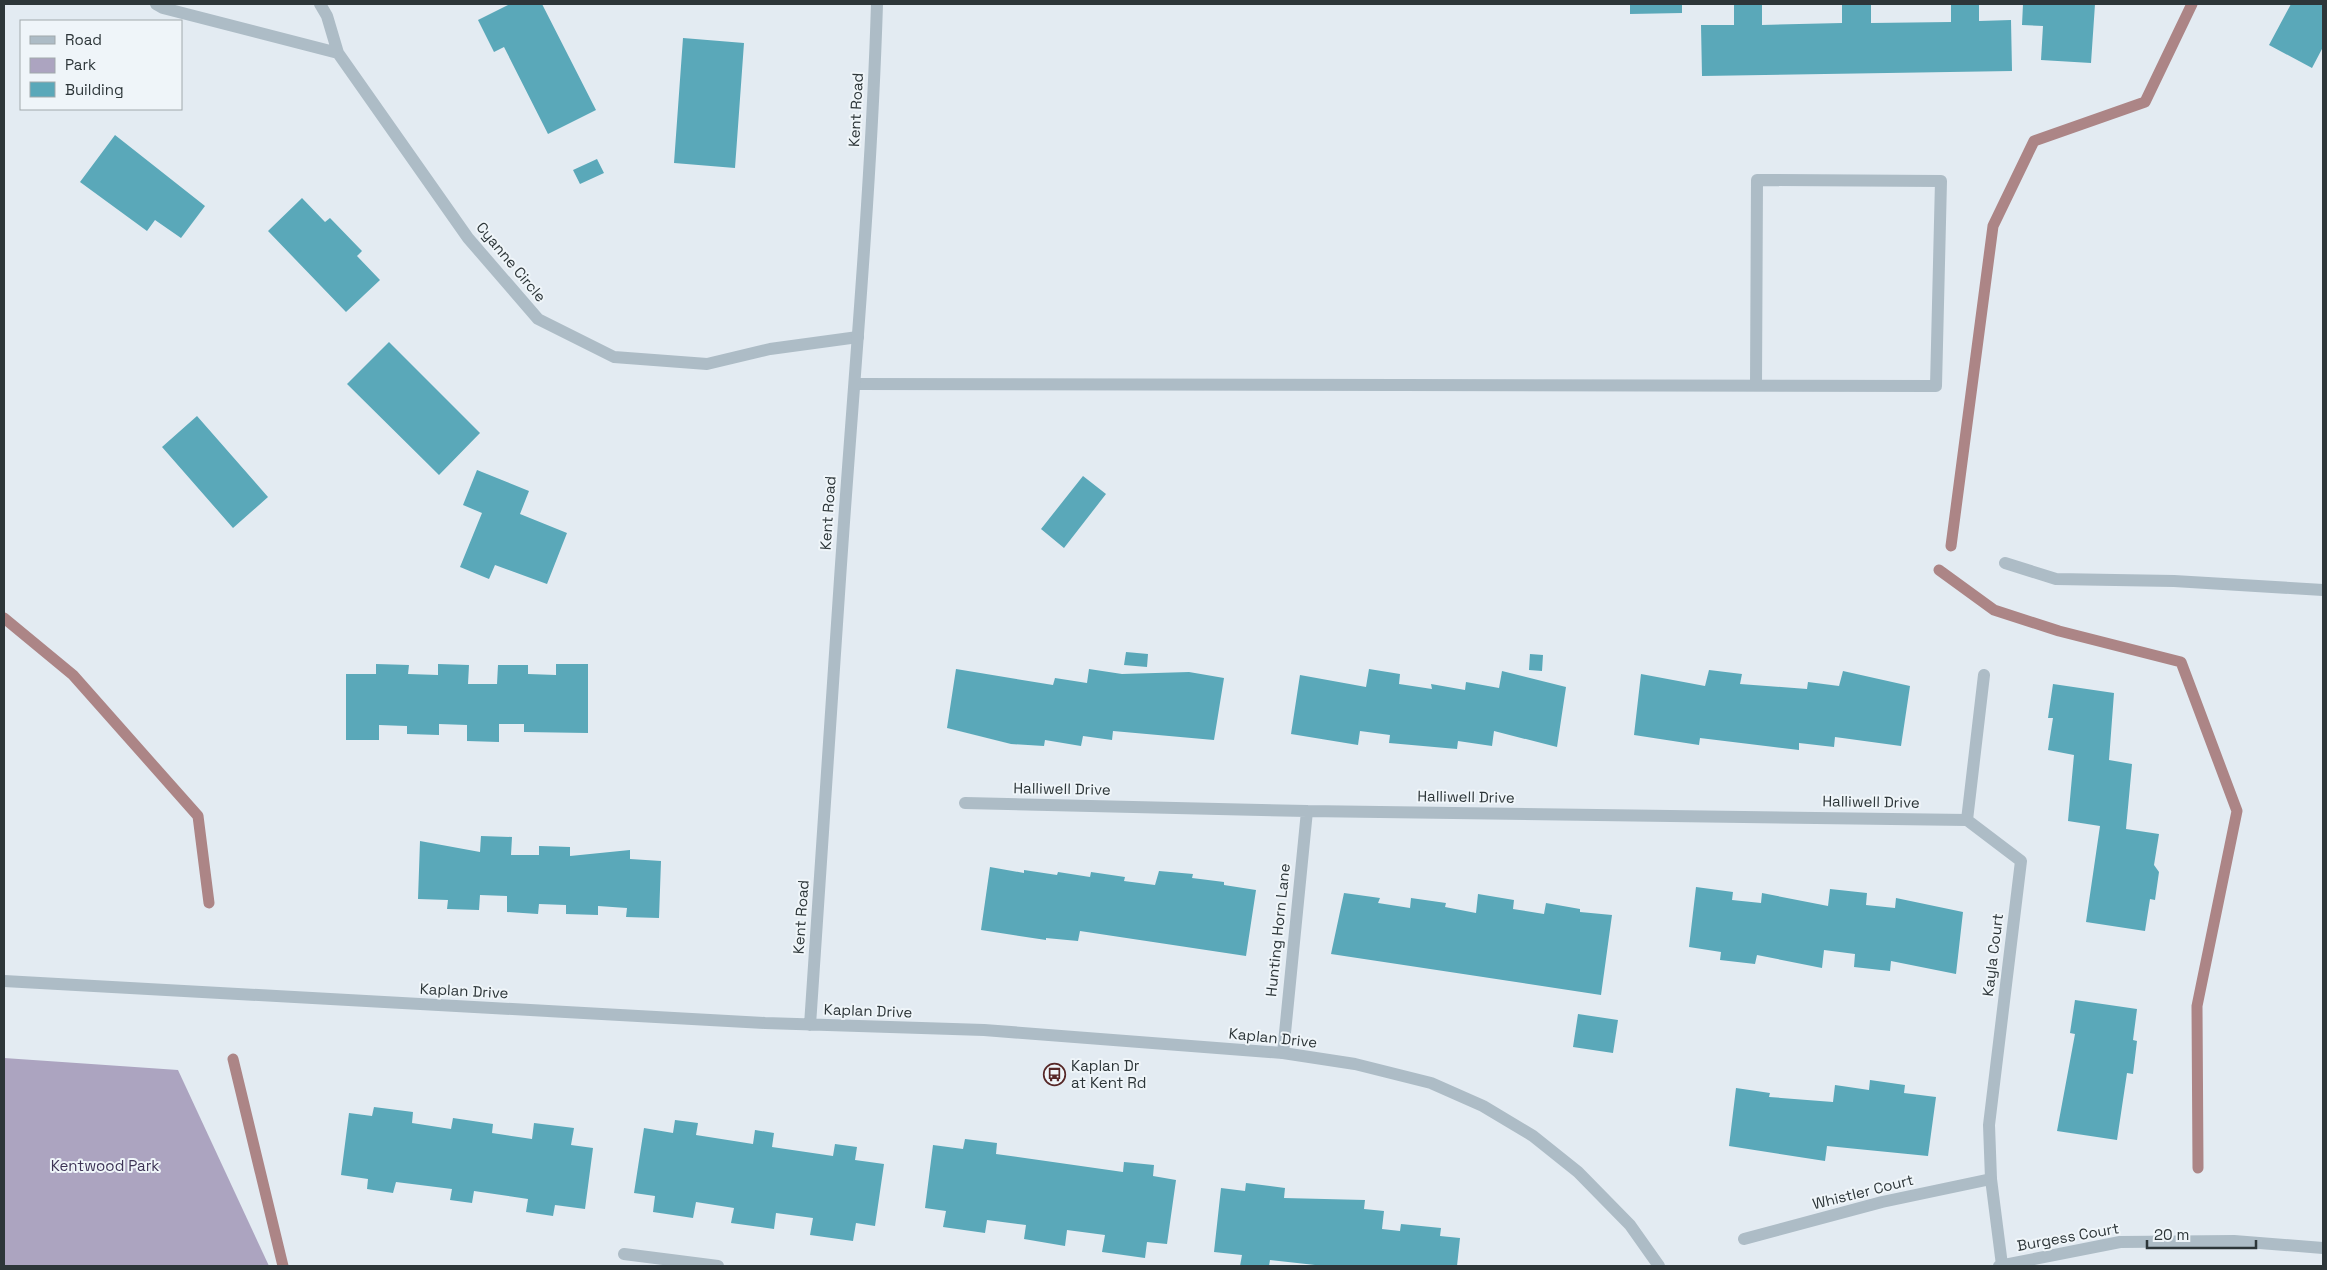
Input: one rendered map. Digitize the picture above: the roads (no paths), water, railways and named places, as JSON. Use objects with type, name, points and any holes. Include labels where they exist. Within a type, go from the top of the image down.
[{"type":"street","points":[[156,4],[163,8],[338,53]]},
{"type":"street","name":"Cyanne Circle","points":[[320,4],[327,16],[338,53],[468,238],[538,319],[614,357],[707,364],[770,349],[858,337]]},
{"type":"street","name":"Kent Road","points":[[810,1025],[874,102],[877,4]]},
{"type":"street","points":[[855,384],[1936,386],[1941,181],[1757,180],[1756,385]]},
{"type":"street","points":[[2005,563],[2056,579],[2174,581],[2323,590]]},
{"type":"street","points":[[1967,820],[1984,675]]},
{"type":"street","name":"Halliwell Drive","points":[[965,803],[1307,811],[1967,820]]},
{"type":"street","name":"Hunting Horn Lane","points":[[1283,1053],[1307,811]]},
{"type":"street","name":"Kayla Court","points":[[1967,820],[2021,861],[1989,1125],[1991,1179],[2000,1266]]},
{"type":"street","name":"Kaplan Drive","points":[[4,981],[372,1003],[810,1025],[984,1030],[1283,1053],[1354,1064],[1397,1073],[1431,1083],[1483,1106],[1533,1136],[1578,1172],[1630,1225],[1659,1266]]},
{"type":"street","name":"Whistler Court","points":[[1744,1240],[1882,1202],[1991,1179]]},
{"type":"street","name":"Burgess Court","points":[[2000,1266],[2120,1242],[2234,1241],[2323,1248]]},
{"type":"street","points":[[624,1254],[718,1266]]},
{"type":"waterway","points":[[1951,546],[1993,226],[2034,141],[2145,102],[2192,4]]},
{"type":"waterway","points":[[1939,570],[1994,610],[2059,631],[2181,662],[2237,811],[2197,1006],[2198,1168]]},
{"type":"waterway","points":[[4,618],[73,675],[198,816],[209,903]]},
{"type":"waterway","points":[[233,1059],[283,1266]]},
{"type":"place","name":"Kaplan Dr at Kent Rd","points":[[1055,1075]]},
{"type":"park label","name":"Kentwood Park","points":[[105,1166]]}]
